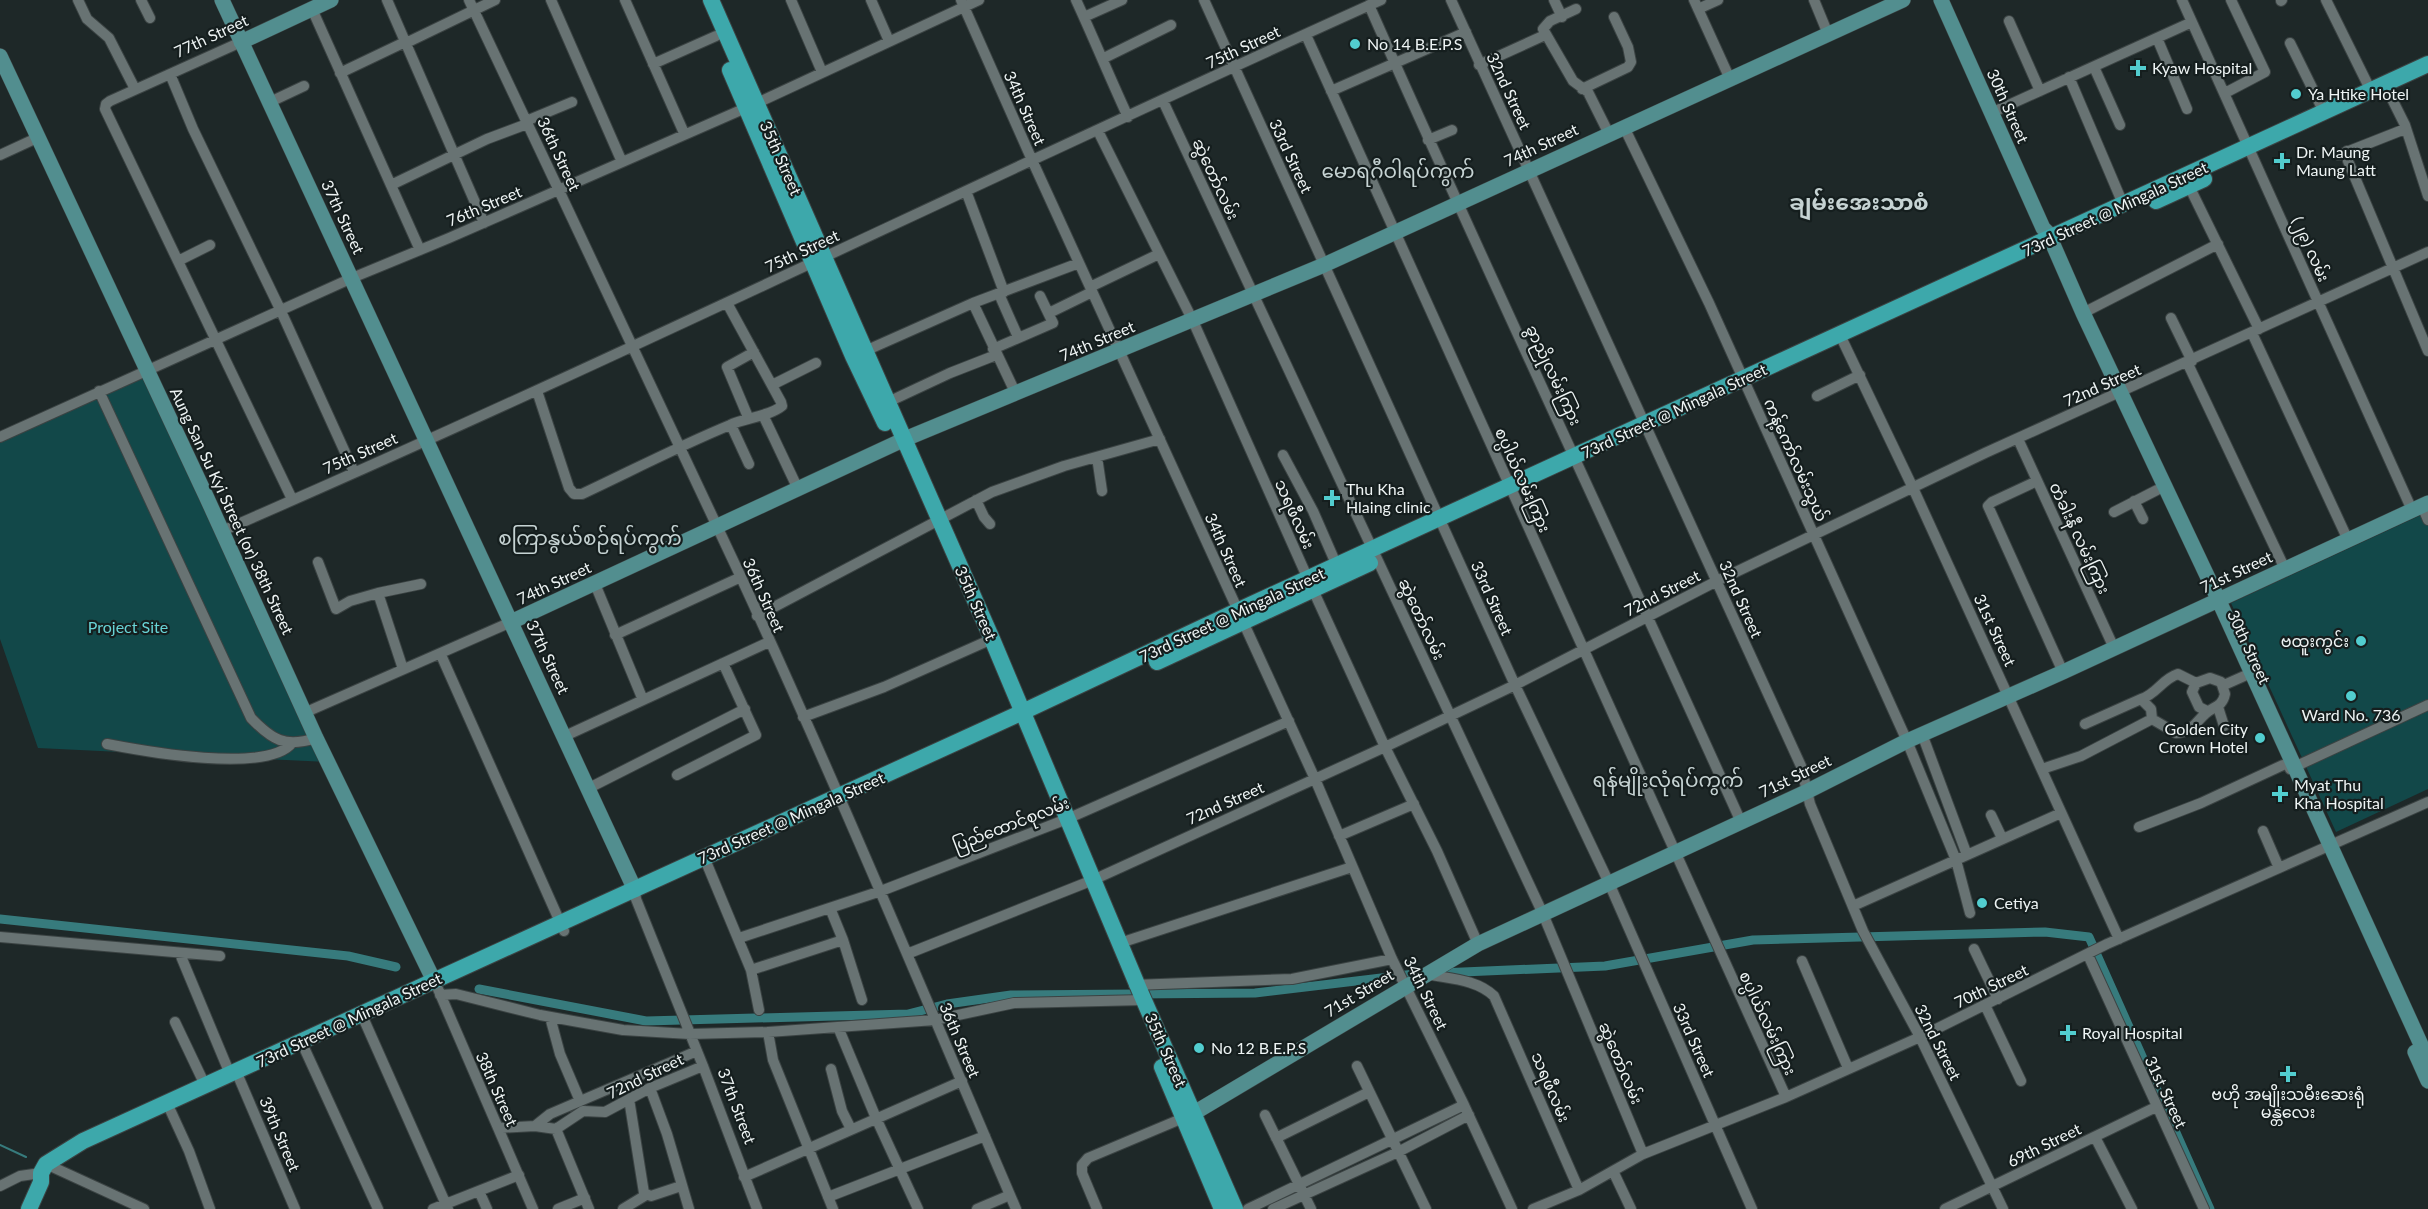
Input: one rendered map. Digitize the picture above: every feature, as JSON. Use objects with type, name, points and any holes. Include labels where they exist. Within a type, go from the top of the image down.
[{"type":"main road","name":"35th Street","points":[[701,0],[716,36],[752,106]]},
{"type":"main road","name":"35th Street","points":[[711,0],[752,106],[1021,719],[1188,1116],[1222,1209]]},
{"type":"main road","name":"73rd Street @ Mingala Street","points":[[2048,241],[2189,186],[2324,112],[2428,64]]},
{"type":"main road","name":"73rd Street @ Mingala Street","points":[[41,1186],[86,1146],[236,1075],[438,988],[562,926],[1021,719],[1578,462],[1843,339],[1923,296],[2048,241],[2124,204],[2428,75]]},
{"type":"main road","name":"35th Street","points":[[850,331],[865,351],[888,402],[900,441]]},
{"type":"main road","name":"73rd Street @ Mingala Street","points":[[1310,585],[1336,566],[1375,555]]},
{"type":"main road","name":"35th Street","points":[[1089,882],[1120,943],[1136,993]]},
{"type":"main road","name":"73rd Street @ Mingala Street","points":[[170,1108],[205,1085],[236,1075]]},
{"type":"main road","name":"35th Street","points":[[1188,1116],[1235,1209]]},
{"type":"street","points":[[78,0],[87,19],[109,38],[135,89]]},
{"type":"street","points":[[141,0],[150,18]]},
{"type":"street","name":"37th Street","points":[[222,0],[589,788],[682,1012],[757,1209]]},
{"type":"street","name":"77th Street","points":[[178,261],[105,109],[106,104],[332,0]]},
{"type":"street","points":[[387,0],[484,223]]},
{"type":"street","points":[[340,73],[405,42],[471,5],[495,0]]},
{"type":"street","points":[[551,0],[622,162]]},
{"type":"street","points":[[625,0],[684,134]]},
{"type":"street","points":[[791,0],[822,72]]},
{"type":"street","points":[[871,0],[889,41]]},
{"type":"street","name":"76th Street","points":[[0,437],[148,372],[280,309],[752,106],[963,3],[979,0]]},
{"type":"street","points":[[1076,0],[1104,58],[1109,76],[1128,117]]},
{"type":"street","points":[[1084,16],[1122,0]]},
{"type":"street","name":"33rd Street","points":[[1204,0],[1515,685],[1609,883],[1752,1209]]},
{"type":"street","name":"75th Street","points":[[228,528],[537,391],[1381,0]]},
{"type":"street","name":"32nd Street","points":[[1452,0],[1479,65],[1801,766],[1810,804],[1863,931],[1920,1037],[2003,1209]]},
{"type":"street","points":[[1554,0],[1562,17]]},
{"type":"street","points":[[1718,0],[1696,5],[1730,79]]},
{"type":"street","points":[[1814,0],[1828,34]]},
{"type":"street","name":"74th Street","points":[[304,713],[403,669],[441,655],[900,441],[1324,265],[1903,0]]},
{"type":"street","name":"30th Street","points":[[1941,0],[2048,241],[2288,767],[2428,1060]]},
{"type":"street","name":"(၂၉) လမ်း","points":[[2182,0],[2318,302],[2423,510]]},
{"type":"street","points":[[2225,93],[2265,72],[2231,0]]},
{"type":"street","points":[[2330,1],[2371,91]]},
{"type":"street","name":"34th Street","points":[[963,3],[1032,160],[1289,721],[1393,961],[1469,1115],[1512,1209]]},
{"type":"street","name":"36th Street","points":[[471,5],[634,346],[741,577],[881,891],[1017,1209]]},
{"type":"street","name":"ခွာညိုလမ်းကြား","points":[[1369,5],[1457,204],[1578,462],[1741,822]]},
{"type":"street","points":[[312,9],[420,250]]},
{"type":"street","points":[[1576,9],[1545,24],[1543,29],[1573,81],[1588,92],[1609,134]]},
{"type":"street","points":[[1582,88],[1628,67],[1631,62],[1628,47],[1614,17]]},
{"type":"street","points":[[2009,21],[2040,91]]},
{"type":"street","points":[[1991,113],[2192,22]]},
{"type":"street","points":[[1104,58],[1171,26]]},
{"type":"street","points":[[1331,91],[1466,32]]},
{"type":"street","name":"စပ္ပါယ်လမ်းကြား","points":[[1306,35],[1723,962],[1786,1097]]},
{"type":"street","points":[[1479,65],[1545,35]]},
{"type":"street","points":[[653,63],[716,36]]},
{"type":"street","points":[[2157,38],[2187,109]]},
{"type":"street","points":[[2290,43],[2324,112]]},
{"type":"street","name":"Aung San Su Kyi Street (or) 38th Street","points":[[0,56],[148,372],[228,528],[304,713],[438,988]]},
{"type":"street","points":[[2094,67],[2120,125]]},
{"type":"street","points":[[170,74],[193,129],[280,309],[354,472]]},
{"type":"street","points":[[2069,77],[2124,204]]},
{"type":"street","points":[[270,102],[304,86]]},
{"type":"street","points":[[2389,93],[2405,125],[2428,196]]},
{"type":"street","name":"ဆွဲတော်လမ်း","points":[[1163,100],[1543,914],[1643,1154]]},
{"type":"street","points":[[391,185],[497,134],[572,102]]},
{"type":"street","name":"ကန့်ကော်လမ်းသွယ်","points":[[1624,127],[1746,384],[1907,741],[1962,857]]},
{"type":"street","points":[[2405,129],[2343,153],[2428,351]]},
{"type":"street","name":"သရဖီလမ်း","points":[[1098,130],[1193,321],[1310,585],[1385,747],[1437,851],[1478,944]]},
{"type":"street","points":[[1428,140],[1452,130]]},
{"type":"street","points":[[0,155],[39,137]]},
{"type":"street","points":[[2189,186],[2218,244],[2348,540]]},
{"type":"street","points":[[966,191],[1018,337]]},
{"type":"street","name":"30th Street","points":[[2048,241],[2083,313],[2157,490],[2215,603]]},
{"type":"street","points":[[2083,313],[2218,244]]},
{"type":"street","points":[[210,245],[178,261],[292,499]]},
{"type":"street","name":"72nd Street","points":[[907,954],[1089,882],[1385,747],[1515,685],[1717,581],[2018,439],[2428,252]]},
{"type":"street","points":[[1048,313],[1159,254]]},
{"type":"street","points":[[865,351],[974,303],[1079,263]]},
{"type":"street","points":[[888,402],[994,352],[1018,337],[1049,326],[1053,323],[1040,296]]},
{"type":"street","points":[[537,391],[569,488],[574,494],[582,494],[680,446],[748,417],[763,415],[782,406],[727,303]]},
{"type":"street","points":[[974,303],[994,352],[1016,394]]},
{"type":"street","points":[[2171,318],[2189,362],[2285,569]]},
{"type":"street","name":"31st Street","points":[[1843,339],[2120,939]]},
{"type":"street","points":[[748,417],[727,367],[754,352]]},
{"type":"street","points":[[772,385],[816,363]]},
{"type":"street","points":[[1817,396],[1860,375]]},
{"type":"street","points":[[99,392],[250,718],[263,731],[280,741],[292,743],[316,738]]},
{"type":"street","points":[[763,415],[798,489]]},
{"type":"street","points":[[731,425],[749,464]]},
{"type":"street","points":[[757,616],[976,500],[1017,482],[1160,439]]},
{"type":"street","name":"တံခါးနီ လမ်းကြား","points":[[2018,439],[2114,648]]},
{"type":"street","points":[[1282,455],[1313,512],[1336,566]]},
{"type":"street","points":[[1096,457],[1102,491]]},
{"type":"street","points":[[2037,481],[1988,506],[2063,672]]},
{"type":"street","points":[[2114,512],[2157,490]]},
{"type":"street","points":[[976,500],[990,524]]},
{"type":"street","points":[[2134,501],[2143,519]]},
{"type":"street","name":"71st Street","points":[[1188,1116],[1404,983],[1426,974],[1478,944],[1808,791],[1922,734],[2215,603],[2348,540],[2423,510]]},
{"type":"street","points":[[318,562],[336,609],[350,601],[421,584]]},
{"type":"street","points":[[615,635],[741,577]]},
{"type":"street","points":[[595,584],[643,700]]},
{"type":"street","points":[[378,593],[403,669]]},
{"type":"street","points":[[803,717],[884,687],[988,641]]},
{"type":"street","points":[[565,736],[769,642]]},
{"type":"street","points":[[441,655],[562,926]]},
{"type":"street","points":[[678,775],[755,736],[757,732],[723,663]]},
{"type":"street","points":[[2085,724],[2152,696],[2168,678],[2178,674],[2196,683],[2210,678],[2224,686]]},
{"type":"street","points":[[2224,686],[2247,674]]},
{"type":"street","points":[[2196,683],[2192,692],[2193,699],[2199,708],[2207,711]]},
{"type":"street","points":[[2152,719],[2171,731],[2181,733],[2198,724],[2207,711],[2218,707],[2225,694],[2224,686]]},
{"type":"street","points":[[2141,699],[2151,709],[2152,719]]},
{"type":"street","points":[[2139,827],[2288,767],[2428,705]]},
{"type":"street","points":[[2218,707],[2224,726]]},
{"type":"street","points":[[589,788],[745,709]]},
{"type":"street","points":[[2042,769],[2081,756],[2152,719]]},
{"type":"street","name":"ပြည်ထောင်စုလမ်း","points":[[739,938],[881,891],[1062,821],[1289,721]]},
{"type":"street","points":[[1922,734],[1962,857],[1970,913]]},
{"type":"street","points":[[106,744],[173,756],[230,759],[265,755],[287,749],[292,743]]},
{"type":"street","name":"70th Street","points":[[1533,1209],[1579,1190],[1643,1154],[1786,1097],[1920,1037],[2108,944],[2428,802]]},
{"type":"street","points":[[1339,837],[1414,804]]},
{"type":"street","points":[[1853,906],[2061,813]]},
{"type":"street","points":[[1991,815],[2002,838]]},
{"type":"street","points":[[2263,831],[2278,868]]},
{"type":"street","name":"30th Street","points":[[2326,849],[2428,1081]]},
{"type":"street","points":[[707,861],[751,970],[759,1010]]},
{"type":"street","points":[[1120,943],[1352,867]]},
{"type":"street","points":[[830,908],[862,1000]]},
{"type":"street","points":[[0,937],[220,956]]},
{"type":"street","points":[[751,970],[843,940]]},
{"type":"street","points":[[1974,949],[1998,999]]},
{"type":"street","name":"31st Street","points":[[2091,953],[2156,1107],[2204,1209]]},
{"type":"street","name":"39th Street","points":[[180,954],[295,1209]]},
{"type":"street","points":[[438,988],[550,1017],[623,1030],[768,1032],[838,1027],[1014,1004],[1292,979],[1393,961]]},
{"type":"street","points":[[1802,962],[1848,1068]]},
{"type":"street","name":"သရဖီလမ်း","points":[[1426,974],[1474,983],[1484,987],[1494,996],[1579,1190]]},
{"type":"street","name":"38th Street","points":[[438,988],[533,1209]]},
{"type":"street","points":[[1985,1005],[2021,1081]]},
{"type":"street","points":[[550,1017],[560,1054],[580,1101]]},
{"type":"street","points":[[364,1018],[447,1206]]},
{"type":"street","points":[[175,1022],[205,1085]]},
{"type":"street","points":[[838,1027],[876,1118],[918,1209]]},
{"type":"street","points":[[768,1032],[773,1060],[832,1209]]},
{"type":"street","points":[[304,1045],[378,1209]]},
{"type":"street","points":[[535,1126],[543,1117],[697,1051]]},
{"type":"street","name":"72nd Street","points":[[556,1129],[583,1111],[606,1112],[650,1088],[703,1066]]},
{"type":"street","points":[[1357,1066],[1422,1208]]},
{"type":"street","points":[[831,1069],[842,1111],[851,1129]]},
{"type":"street","points":[[744,1177],[962,1081]]},
{"type":"street","points":[[650,1088],[689,1209]]},
{"type":"street","points":[[1276,1137],[1369,1092]]},
{"type":"street","points":[[629,1099],[646,1195]]},
{"type":"street","points":[[1248,1209],[1464,1105]]},
{"type":"street","name":"69th Street","points":[[1945,1209],[2156,1107]]},
{"type":"street","points":[[170,1108],[210,1209]]},
{"type":"street","points":[[1265,1115],[1311,1209]]},
{"type":"street","points":[[1273,1209],[1398,1152],[1469,1115]]},
{"type":"street","points":[[1097,1209],[1082,1173],[1082,1165],[1088,1158],[1188,1116]]},
{"type":"street","points":[[498,1128],[535,1126],[556,1129],[589,1209]]},
{"type":"street","points":[[828,1197],[985,1136]]},
{"type":"street","points":[[2095,1137],[2132,1209]]},
{"type":"street","points":[[1613,1171],[1631,1209]]},
{"type":"street","points":[[433,1209],[447,1206],[519,1175]]},
{"type":"street","points":[[0,1186],[20,1176],[41,1186],[144,1209]]},
{"type":"street","points":[[623,1209],[646,1195],[651,1196],[681,1186]]},
{"type":"street","points":[[479,1191],[487,1209]]},
{"type":"street","points":[[977,1209],[1010,1194]]},
{"type":"street","points":[[558,1209],[585,1198]]},
{"type":"green space","name":"Project Site","points":[[148,372],[328,762],[38,748],[0,639],[0,438]]},
{"type":"green space","name":"Ward No. 736","points":[[2423,514],[2428,526],[2428,789],[2336,832],[2231,603]]},
{"type":"waterway","points":[[0,919],[348,956],[396,967]]},
{"type":"waterway","points":[[1440,973],[1605,966],[1753,940],[2045,932],[2089,937],[2210,1209]]},
{"type":"waterway","points":[[479,989],[646,1021],[908,1014],[947,1004],[1011,995],[1255,993],[1423,973]]},
{"type":"waterway","points":[[0,1145],[26,1157]]},
{"type":"place","name":"No 14 B.E.P.S","points":[[1355,44]]},
{"type":"place","name":"Kyaw Hospital","points":[[2138,68]]},
{"type":"place","name":"Ya Htike Hotel","points":[[2296,94]]},
{"type":"place","name":"Dr. Maung Maung Latt","points":[[2282,161]]},
{"type":"place","name":"Thu Kha Hlaing clinic","points":[[1332,498]]},
{"type":"place","name":"ဗထူးကွင်း","points":[[2361,641]]},
{"type":"place","name":"Ward No. 736","points":[[2351,696]]},
{"type":"place","name":"Golden City Crown Hotel","points":[[2260,738]]},
{"type":"place","name":"Myat Thu Kha Hospital","points":[[2280,794]]},
{"type":"place","name":"Cetiya","points":[[1982,903]]},
{"type":"place","name":"Royal Hospital","points":[[2068,1033]]},
{"type":"place","name":"No 12 B.E.P.S","points":[[1199,1048]]},
{"type":"place","name":"ဗဟို အမျိုးသမီးဆေးရုံ မန္တလေး","points":[[2288,1074]]},
{"type":"district","name":"မောရဂီဝါရပ်ကွက်","points":[[1398,171]]},
{"type":"district","name":"ချမ်းအေးသာစံ","points":[[1859,202]]},
{"type":"district","name":"စကြာနွယ်စဉ်ရပ်ကွက်","points":[[590,538]]},
{"type":"district","name":"ရန်မျိုးလုံရပ်ကွက်","points":[[1668,780]]}]
